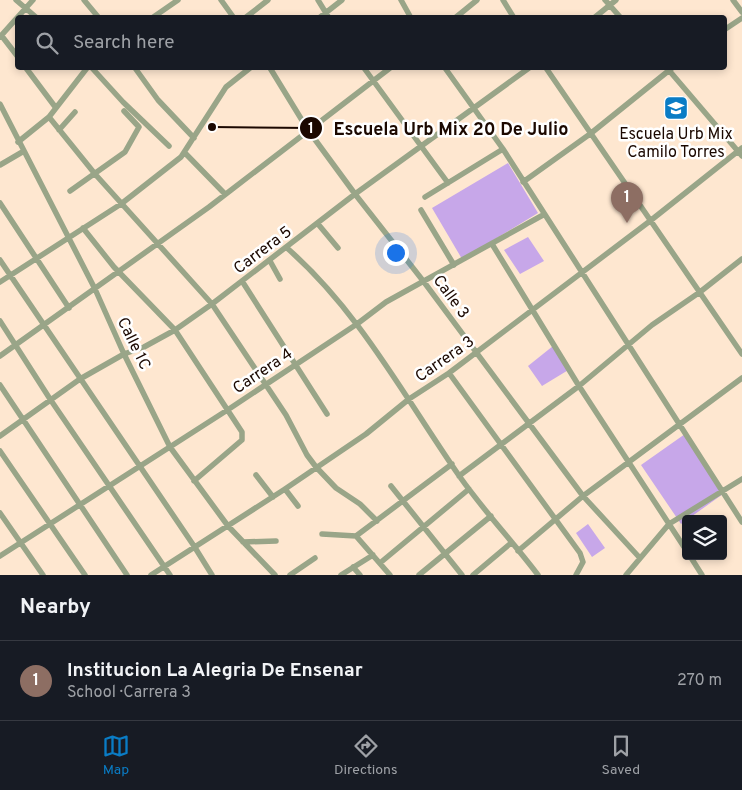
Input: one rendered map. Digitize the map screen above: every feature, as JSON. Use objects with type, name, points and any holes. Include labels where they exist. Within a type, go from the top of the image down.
[{"type":"street","points":[[16,0],[34,15]]},
{"type":"street","points":[[20,15],[33,0]]},
{"type":"street","points":[[84,0],[96,15]]},
{"type":"street","points":[[156,15],[178,0]]},
{"type":"street","points":[[221,0],[232,15]]},
{"type":"street","points":[[249,15],[268,0]]},
{"type":"street","points":[[318,0],[327,15],[342,0]]},
{"type":"street","points":[[400,0],[409,15]]},
{"type":"street","points":[[459,15],[477,0]]},
{"type":"street","points":[[503,0],[512,15]]},
{"type":"street","points":[[597,15],[607,3],[616,0]]},
{"type":"street","points":[[733,0],[742,12]]},
{"type":"street","points":[[607,3],[618,15]]},
{"type":"street","points":[[727,28],[742,18]]},
{"type":"street","points":[[15,20],[1,36],[15,53]]},
{"type":"street","points":[[28,70],[56,108]]},
{"type":"street","points":[[18,142],[49,117],[85,70]]},
{"type":"street","points":[[94,70],[123,102],[169,146]]},
{"type":"street","points":[[136,70],[158,100],[194,138]]},
{"type":"street","points":[[0,282],[121,204],[183,155],[226,87],[247,70]]},
{"type":"street","name":"Calle 3","points":[[271,70],[308,130],[476,352],[581,498],[639,557]]},
{"type":"street","points":[[366,70],[448,183]]},
{"type":"street","points":[[0,356],[44,327],[156,243],[210,206],[387,70]]},
{"type":"street","points":[[446,70],[502,149],[627,346],[681,424],[742,522]]},
{"type":"street","name":"Carrera 5","points":[[0,436],[80,379],[124,354],[175,330],[270,261],[421,145],[526,70]]},
{"type":"street","points":[[547,70],[742,354]]},
{"type":"street","points":[[523,182],[590,134],[667,70]]},
{"type":"street","points":[[671,70],[741,152]]},
{"type":"street","name":"Calle 1C","points":[[0,104],[95,289],[124,354],[170,447],[228,526],[275,575]]},
{"type":"street","points":[[70,191],[124,152],[138,131],[137,123],[124,111]]},
{"type":"street","points":[[59,130],[75,112]]},
{"type":"street","points":[[49,117],[121,204],[212,304],[266,384],[316,467],[336,488],[360,504],[377,521]]},
{"type":"street","points":[[425,197],[502,149]]},
{"type":"street","points":[[0,166],[24,151]]},
{"type":"street","name":"Carrera 3","points":[[151,575],[285,489],[366,434],[409,399],[450,373],[741,152]]},
{"type":"street","points":[[183,155],[225,194]]},
{"type":"street","points":[[0,203],[35,259],[69,308]]},
{"type":"street","points":[[421,210],[454,265]]},
{"type":"street","name":"Carrera 4","points":[[0,556],[50,526],[109,484],[229,409],[357,324],[386,302],[543,215]]},
{"type":"street","points":[[318,224],[338,248]]},
{"type":"street","points":[[83,228],[118,271],[175,330],[229,409],[242,432],[242,440],[194,481]]},
{"type":"street","points":[[492,244],[579,386],[682,544]]},
{"type":"street","points":[[288,247],[316,274],[357,324],[459,476],[536,572],[528,575]]},
{"type":"street","points":[[459,476],[530,425],[652,325],[700,292],[742,259]]},
{"type":"street","points":[[0,260],[212,575]]},
{"type":"street","points":[[270,261],[280,279]]},
{"type":"street","points":[[242,281],[327,414]]},
{"type":"street","points":[[0,321],[50,399],[170,575]]},
{"type":"street","points":[[450,373],[582,557],[582,565],[576,575]]},
{"type":"street","points":[[518,551],[581,498],[742,378]]},
{"type":"street","points":[[0,385],[78,505],[127,575]]},
{"type":"street","points":[[0,451],[85,575]]},
{"type":"street","points":[[322,534],[356,536],[452,464]]},
{"type":"street","points":[[256,475],[273,496]]},
{"type":"street","points":[[626,574],[669,524],[742,479]]},
{"type":"street","points":[[391,486],[462,575]]},
{"type":"street","points":[[285,489],[298,506]]},
{"type":"street","points":[[380,563],[469,489]]},
{"type":"street","points":[[0,513],[43,575]]},
{"type":"street","points":[[419,575],[491,516]]},
{"type":"street","points":[[356,536],[390,575]]},
{"type":"street","points":[[243,542],[276,540]]},
{"type":"street","points":[[472,575],[511,543]]},
{"type":"street","points":[[341,575],[373,555]]},
{"type":"street","points":[[290,575],[316,558]]},
{"type":"street","points":[[693,560],[702,575]]},
{"type":"street","points":[[353,567],[360,575]]},
{"type":"shaded area","points":[[508,163],[538,213],[462,259],[432,208]]},
{"type":"shaded area","points":[[528,237],[544,261],[520,274],[504,250]]},
{"type":"shaded area","points":[[553,346],[570,369],[542,386],[528,366]]},
{"type":"shaded area","points":[[685,434],[723,494],[694,515],[682,515],[681,524],[641,465]]},
{"type":"shaded area","points":[[588,524],[605,548],[592,557],[576,533]]},
{"type":"place","name":"Escuela Urb Mix Camilo Torres","points":[[676,108]]},
{"type":"place","name":"Escuela Urb Mix 20 De Julio","points":[[212,127]]},
{"type":"place","name":"Institucion La Alegria De Ensenar","points":[[627,223]]}]
